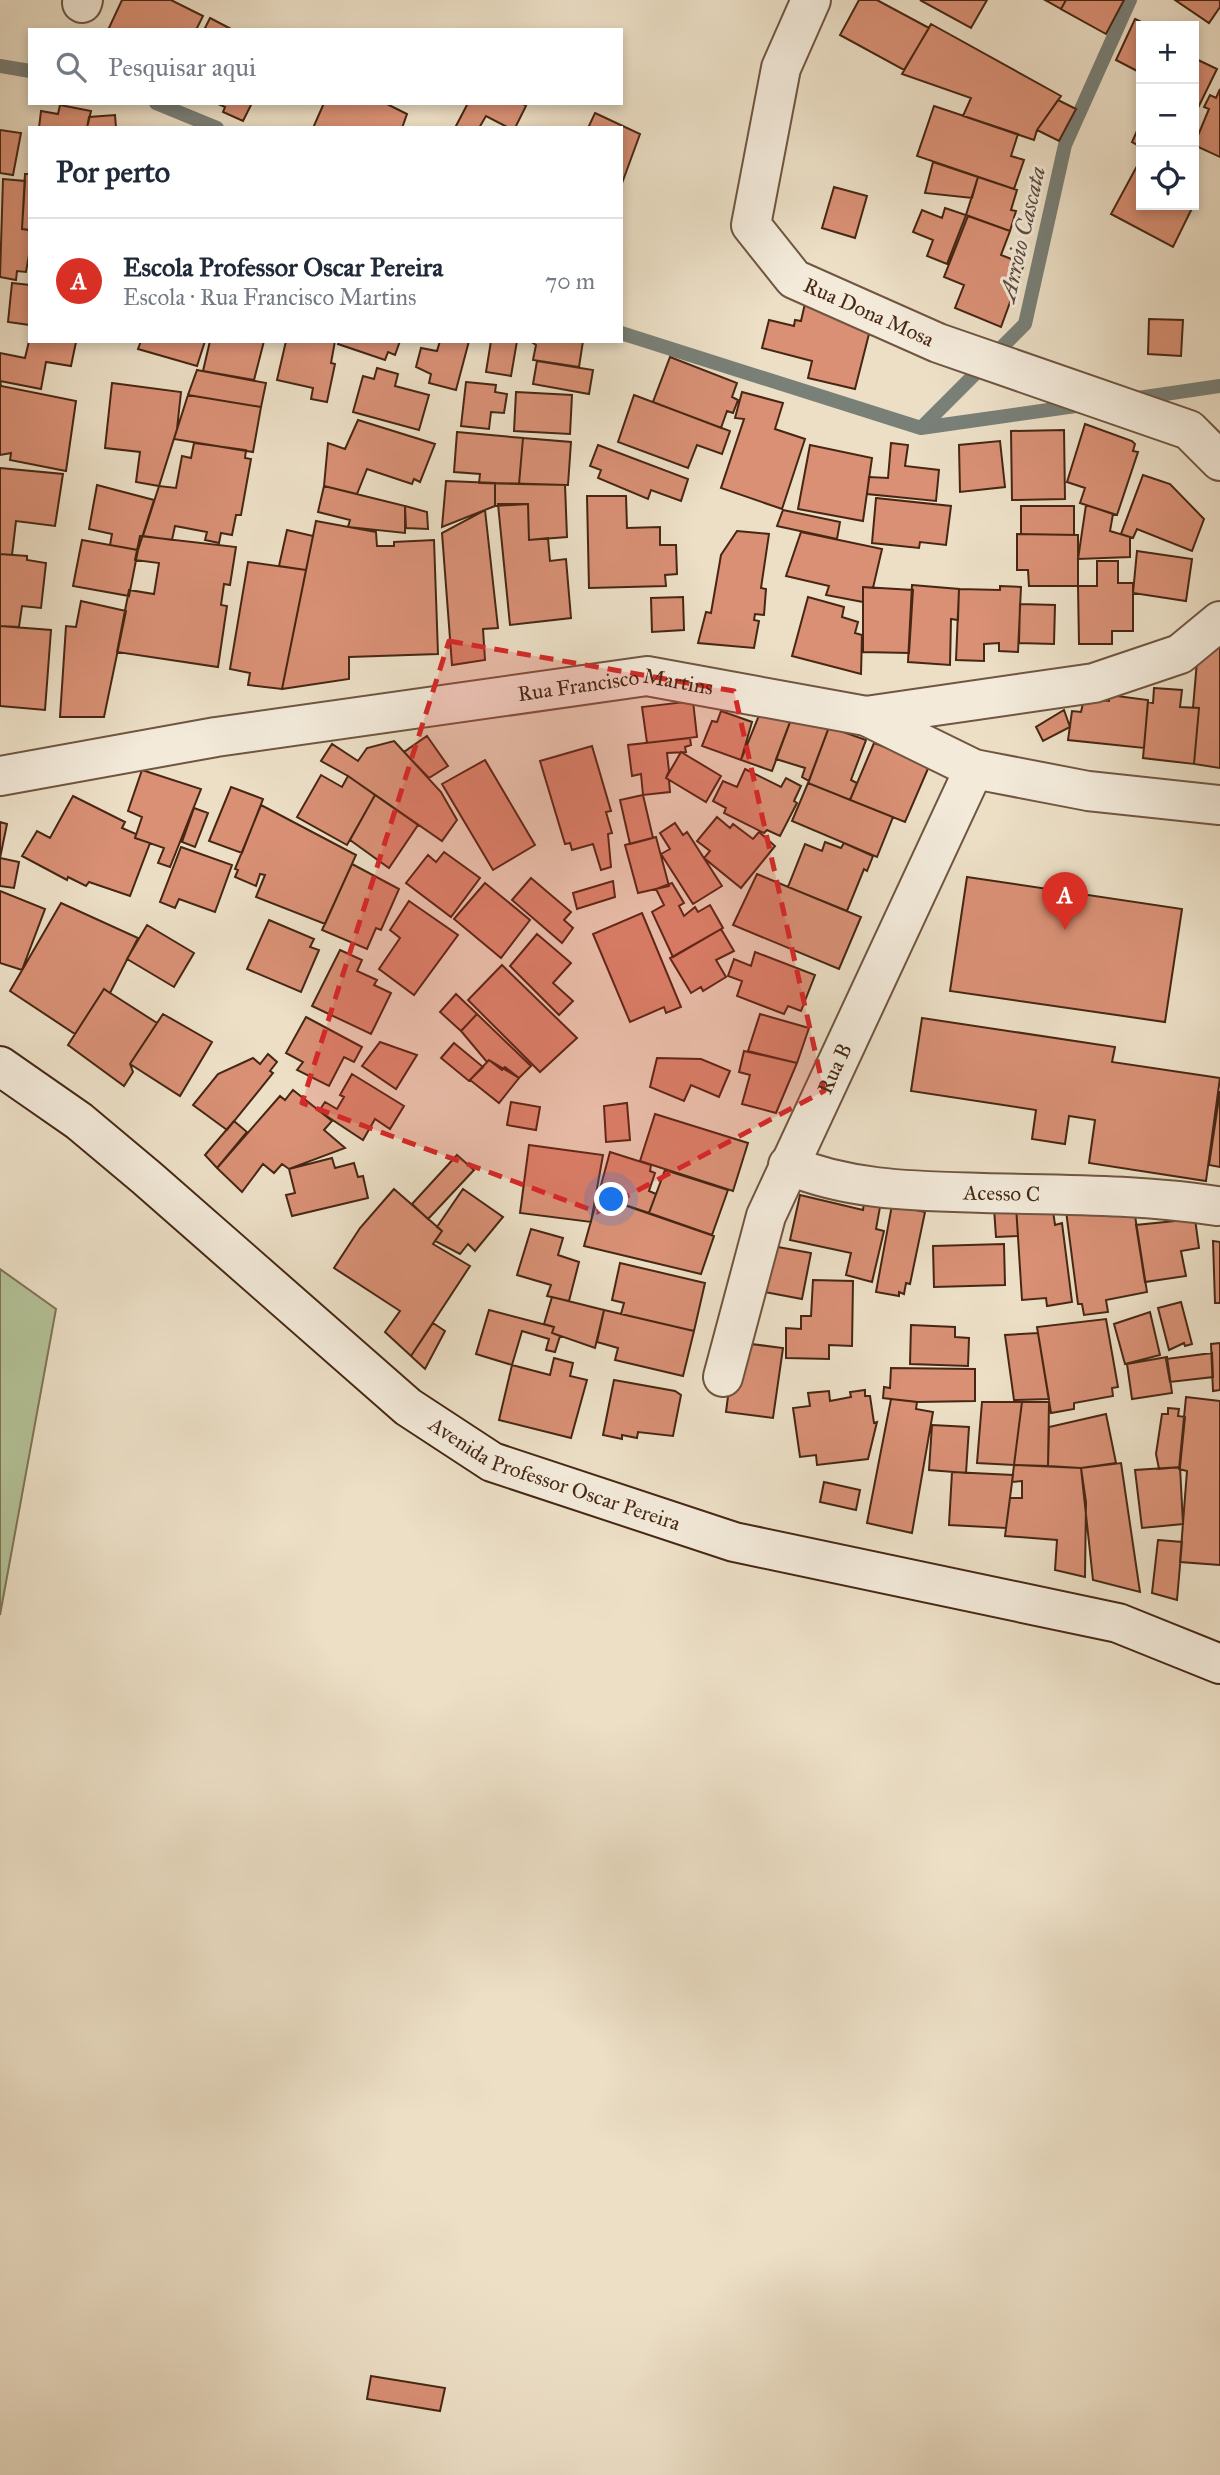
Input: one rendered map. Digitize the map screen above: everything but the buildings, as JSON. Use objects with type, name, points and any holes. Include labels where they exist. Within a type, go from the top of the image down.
[{"type":"street","name":"Rua Dona Mosa","points":[[811,0],[781,68],[751,225],[794,279],[938,342],[1189,430],[1220,461]]},
{"type":"street","points":[[866,716],[1094,683],[1180,654],[1220,621]]},
{"type":"street","name":"Rua Francisco Martins","points":[[0,776],[216,737],[647,676],[866,716],[974,769],[1088,791],[1220,805]]},
{"type":"street","name":"Rua B","points":[[723,1377],[766,1216],[974,769]]},
{"type":"street","name":"Avenida Professor Oscar Pereira","points":[[0,1066],[79,1121],[408,1406],[492,1462],[734,1542],[1118,1623],[1218,1657]]},
{"type":"street","name":"Acesso C","points":[[788,1165],[821,1179],[890,1190],[1162,1198],[1217,1206]]},
{"type":"highlighted area","points":[[449,641],[734,691],[824,1091],[597,1212],[302,1103]]},
{"type":"green space","points":[[0,1269],[56,1309],[0,1615]]},
{"type":"waterway","name":"Arroio Cascata","points":[[623,334],[921,428],[1025,324],[1065,145],[1130,0]]},
{"type":"waterway","name":"Arroio Cascata","points":[[0,66],[28,71]]},
{"type":"waterway","name":"Arroio Cascata","points":[[161,105],[212,126]]},
{"type":"waterway","points":[[1131,399],[1220,386]]},
{"type":"waterway","points":[[921,428],[1083,405]]},
{"type":"place","name":"Escola Professor Oscar Pereira","points":[[1065,930]]}]
